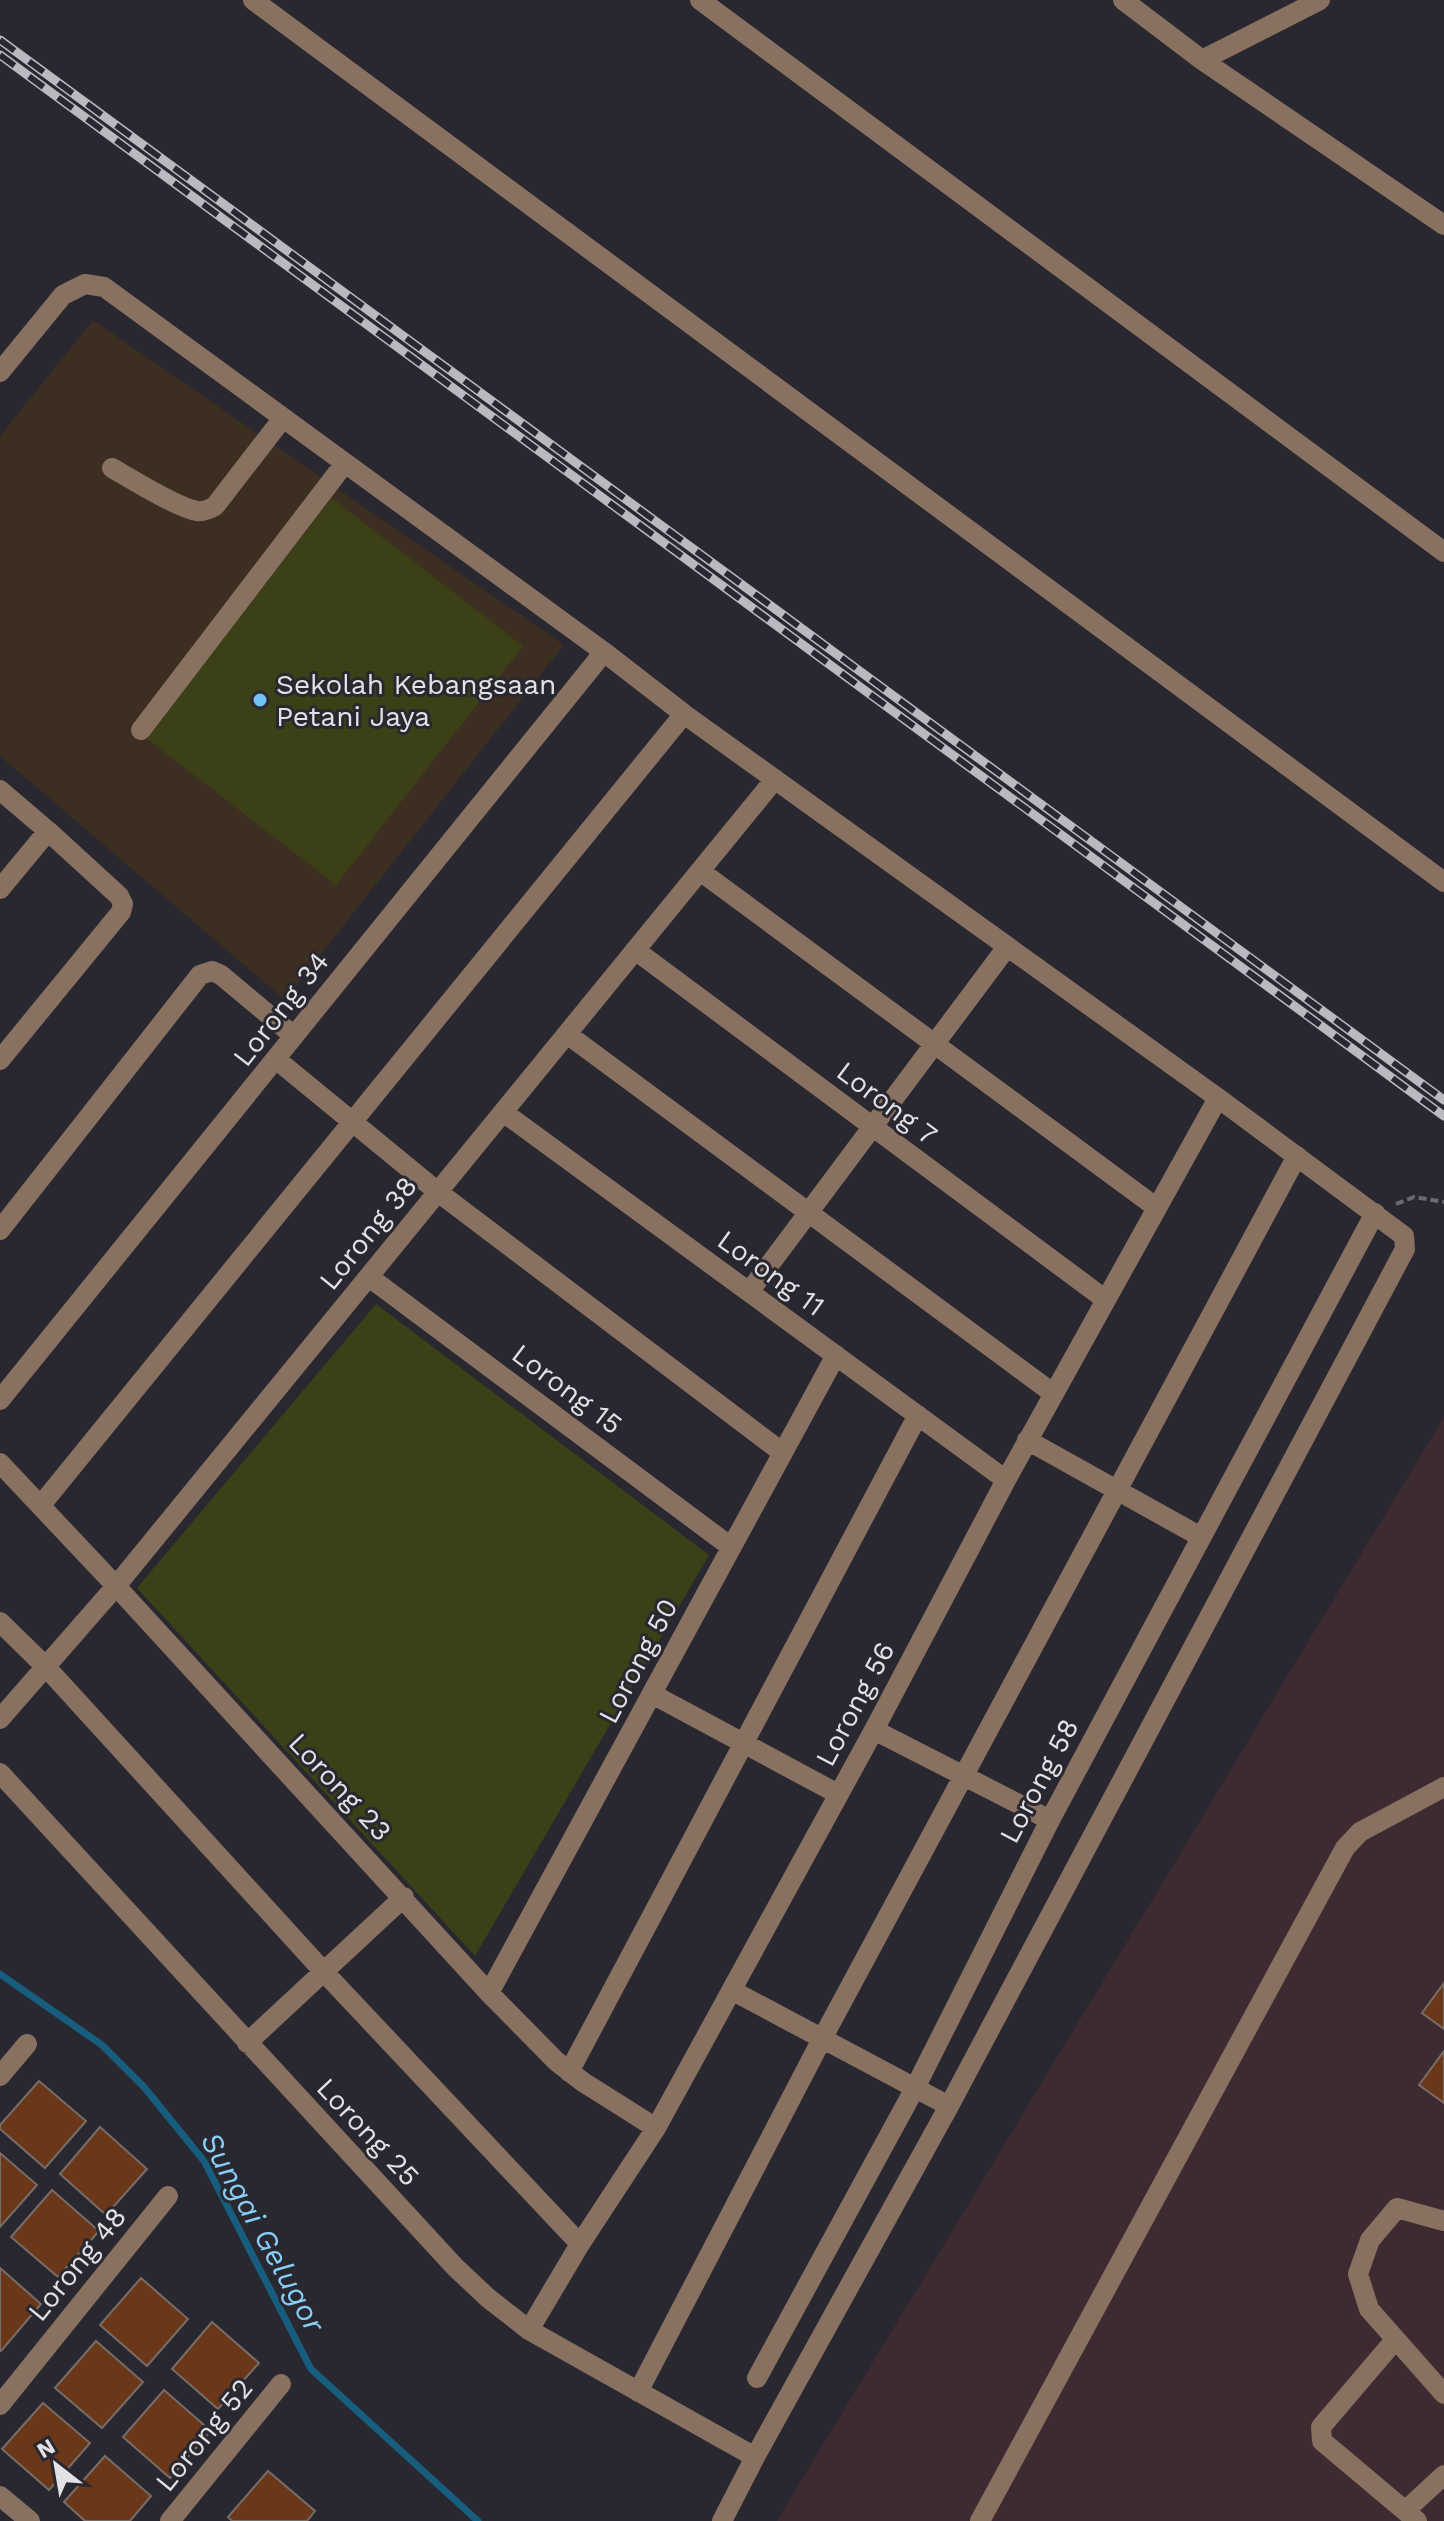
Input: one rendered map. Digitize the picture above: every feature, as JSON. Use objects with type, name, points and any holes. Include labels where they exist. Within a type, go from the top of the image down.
[{"type":"street","points":[[253,0],[1444,882]]},
{"type":"street","points":[[700,0],[1444,552]]},
{"type":"street","points":[[1123,0],[1202,60],[1444,225]]},
{"type":"street","points":[[1202,60],[1320,0]]},
{"type":"street","points":[[0,372],[63,295],[85,284],[104,287],[604,652],[684,714],[1375,1213],[1406,1241],[1405,1249],[949,2106],[722,2521]]},
{"type":"street","points":[[112,468],[184,506],[206,511],[215,506],[283,418]]},
{"type":"street","points":[[141,730],[345,463]]},
{"type":"street","name":"Lorong 34","points":[[0,1400],[604,652]]},
{"type":"street","points":[[41,1505],[684,714]]},
{"type":"street","name":"Lorong 38","points":[[0,1719],[116,1586],[775,779]]},
{"type":"street","points":[[0,790],[119,896],[123,904],[121,912],[0,1060]]},
{"type":"street","points":[[0,889],[48,831]]},
{"type":"street","points":[[700,871],[1157,1208]]},
{"type":"street","points":[[749,1292],[1007,947]]},
{"type":"street","name":"Lorong 7","points":[[635,950],[1106,1300]]},
{"type":"street","points":[[0,1230],[200,975],[212,971],[221,975],[294,1036]]},
{"type":"street","points":[[567,1034],[1054,1394]]},
{"type":"street","points":[[277,1060],[438,1192],[783,1453]]},
{"type":"street","name":"Lorong 56","points":[[529,2330],[580,2244],[656,2128],[733,1991],[1027,1440],[1218,1098]]},
{"type":"street","name":"Lorong 11","points":[[503,1112],[1006,1480]]},
{"type":"street","points":[[638,2392],[822,2039],[1297,1156]]},
{"type":"street","name":"Lorong 58","points":[[757,2378],[915,2088],[1050,1820],[1375,1213]]},
{"type":"street","name":"Lorong 15","points":[[369,1277],[731,1547]]},
{"type":"street","name":"Lorong 50","points":[[489,1993],[836,1355]]},
{"type":"street","points":[[569,2072],[918,1415]]},
{"type":"street","points":[[1027,1440],[1201,1537]]},
{"type":"street","name":"Lorong 23","points":[[0,1463],[404,1897],[489,1993],[569,2072],[656,2128]]},
{"type":"street","points":[[0,1622],[46,1667],[324,1972],[580,2244]]},
{"type":"street","points":[[652,1694],[838,1794]]},
{"type":"street","points":[[874,1730],[1050,1820]]},
{"type":"street","name":"Lorong 25","points":[[0,1773],[455,2267],[488,2298],[529,2330],[755,2457]]},
{"type":"street","points":[[980,2521],[1345,1848],[1360,1832],[1444,1787]]},
{"type":"street","points":[[247,2043],[404,1897]]},
{"type":"street","points":[[733,1991],[949,2106]]},
{"type":"street","points":[[0,2076],[27,2044]]},
{"type":"street","name":"Lorong 48","points":[[0,2405],[168,2196]]},
{"type":"street","points":[[1444,2221],[1397,2208],[1370,2240],[1358,2274],[1369,2309],[1444,2394]]},
{"type":"street","points":[[800,2297],[834,2315]]},
{"type":"street","points":[[1395,2340],[1321,2427],[1322,2441],[1411,2515],[1444,2475]]},
{"type":"street","name":"Lorong 52","points":[[170,2521],[281,2384]]},
{"type":"street","points":[[0,2496],[30,2521]]},
{"type":"path","points":[[1375,1213],[1414,1197],[1444,1202]]},
{"type":"shaded area","name":"Sekolah Kebangsaan Petani Jaya","points":[[93,320],[564,645],[285,1000],[0,756],[0,436]]},
{"type":"shaded area","points":[[1444,1417],[1444,2521],[777,2521]]},
{"type":"green space","points":[[332,498],[523,646],[336,885],[145,737]]},
{"type":"green space","points":[[376,1304],[709,1555],[475,1956],[137,1588]]},
{"type":"building","points":[[1444,1983],[1444,2029],[1422,2013]]},
{"type":"building","points":[[1444,2051],[1444,2103],[1419,2085]]},
{"type":"building","points":[[39,2081],[86,2121],[45,2168],[0,2129],[0,2125]]},
{"type":"building","points":[[100,2127],[147,2169],[106,2215],[60,2174]]},
{"type":"building","points":[[0,2153],[37,2185],[0,2227]]},
{"type":"building","points":[[52,2190],[99,2231],[58,2277],[11,2237]]},
{"type":"building","points":[[0,2268],[41,2304],[1,2351],[0,2350]]},
{"type":"building","points":[[141,2278],[188,2319],[147,2366],[100,2325]]},
{"type":"building","points":[[212,2322],[259,2363],[218,2409],[172,2369]]},
{"type":"building","points":[[96,2341],[143,2382],[102,2428],[55,2388]]},
{"type":"building","points":[[164,2390],[211,2431],[170,2478],[123,2437]]},
{"type":"building","points":[[43,2403],[90,2443],[49,2490],[2,2449]]},
{"type":"building","points":[[105,2456],[151,2496],[130,2521],[85,2521],[64,2502]]},
{"type":"building","points":[[268,2471],[315,2511],[307,2521],[232,2521],[228,2517]]},
{"type":"waterway","name":"Sungai Gelugor","points":[[0,1974],[102,2045],[144,2087],[204,2161],[311,2369],[478,2521]]},
{"type":"railway","points":[[0,40],[1444,1100]]},
{"type":"railway","points":[[0,55],[1444,1116]]},
{"type":"place","name":"Sekolah Kebangsaan Petani Jaya","points":[[260,700]]}]
